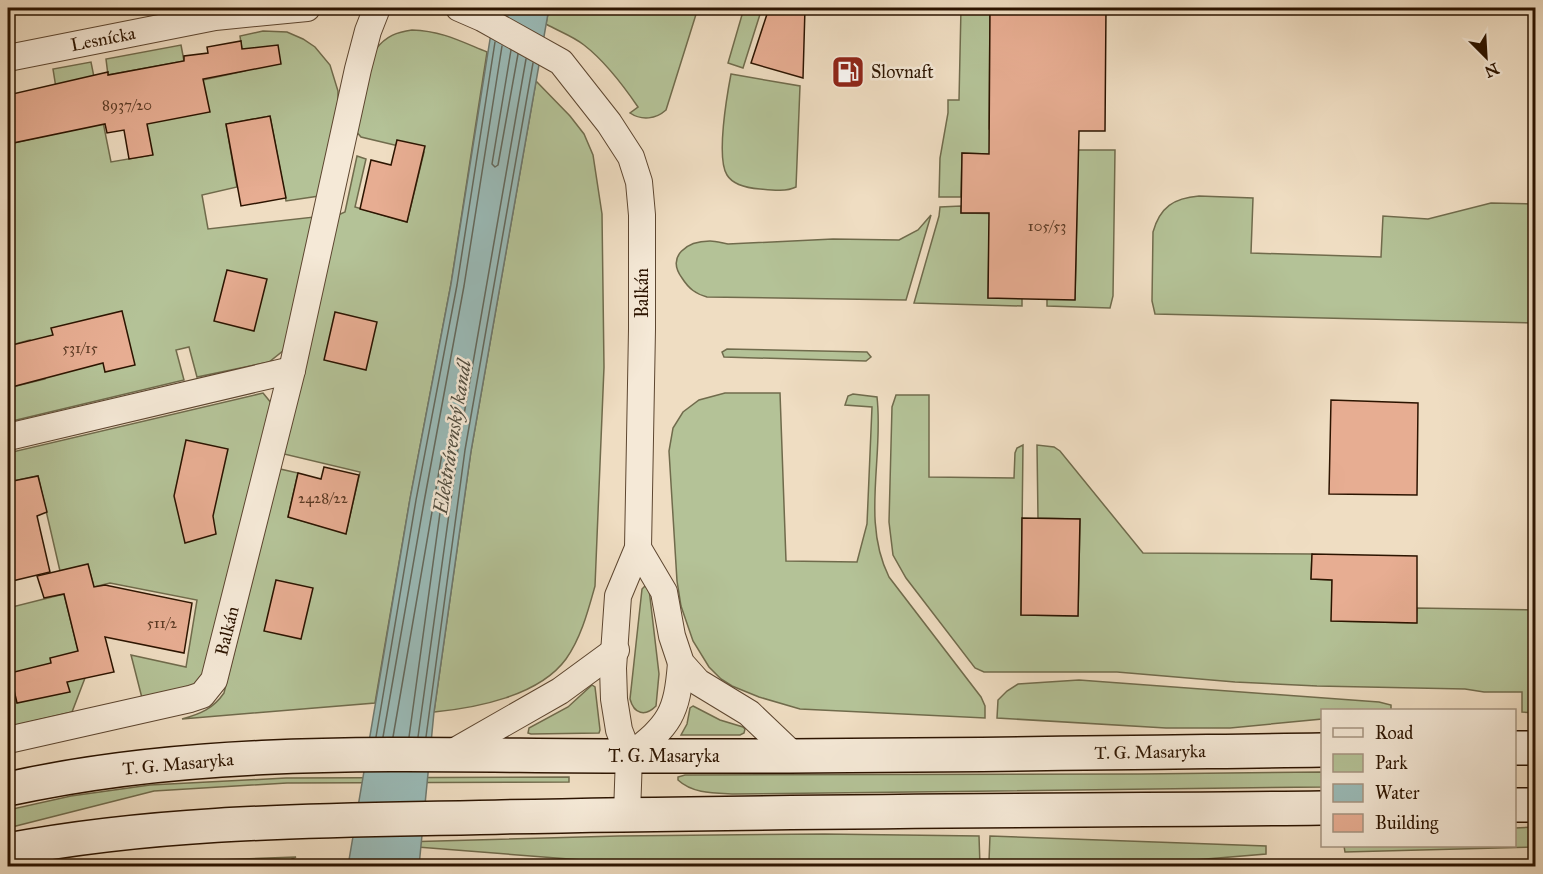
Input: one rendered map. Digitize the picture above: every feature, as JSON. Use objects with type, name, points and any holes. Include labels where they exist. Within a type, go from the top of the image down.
[{"type":"street","name":"Lesnícka","points":[[8,58],[215,17],[307,8]]},
{"type":"street","name":"Balkán","points":[[8,740],[202,695],[208,689],[218,670],[292,370],[358,69],[377,8]]},
{"type":"street","name":"Balkán","points":[[459,8],[482,18],[561,62],[609,123],[631,157],[639,182],[642,215],[642,329],[638,548],[618,596],[613,668],[614,699],[619,730],[628,756],[627,814]]},
{"type":"street","points":[[8,437],[292,370]]},
{"type":"street","points":[[628,756],[664,725],[674,710],[679,692],[681,663],[672,636],[664,592],[638,548]]},
{"type":"street","points":[[448,755],[560,691],[616,650]]},
{"type":"street","points":[[681,663],[698,682],[749,713],[793,755]]},
{"type":"street","points":[[1516,748],[1536,748]]},
{"type":"street","name":"T. G. Masaryka","points":[[8,789],[46,780],[121,768],[187,761],[361,755],[628,756],[1321,750]]},
{"type":"street","points":[[1516,805],[1536,805]]},
{"type":"street","points":[[8,850],[51,842],[193,825],[627,814],[1321,808]]},
{"type":"green space","points":[[549,8],[698,8],[666,110],[649,118],[630,113],[638,107],[607,66],[580,42],[546,24]]},
{"type":"green space","points":[[744,8],[762,8],[743,68],[728,63]]},
{"type":"green space","points":[[961,8],[990,8],[989,129],[1035,156],[962,153],[961,197],[939,197],[940,158],[948,100],[959,100]]},
{"type":"green space","points":[[412,30],[442,34],[487,52],[451,284],[410,499],[375,703],[182,719],[206,710],[224,693],[280,469],[298,473],[288,517],[346,533],[360,472],[284,454],[338,215],[345,212],[357,156],[366,159],[355,207],[407,222],[424,152],[361,137],[355,130],[376,49],[392,35]]},
{"type":"green space","points":[[263,31],[287,32],[303,39],[315,47],[330,65],[338,91],[338,110],[319,196],[286,201],[270,116],[226,124],[237,187],[202,195],[208,229],[314,217],[284,350],[269,362],[197,377],[189,347],[176,350],[184,380],[8,422],[8,388],[45,379],[41,365],[35,366],[30,340],[8,346],[8,116],[13,143],[63,132],[53,69],[91,62],[111,162],[152,155],[145,115],[203,80],[245,71],[240,36]]},
{"type":"green space","points":[[181,45],[184,61],[108,75],[106,59]]},
{"type":"green space","points":[[731,74],[800,86],[796,187],[788,190],[751,188],[737,184],[727,175],[722,155],[722,141]]},
{"type":"green space","points":[[536,81],[584,134],[593,155],[602,214],[604,367],[595,586],[576,642],[566,659],[554,672],[540,682],[506,698],[434,712],[471,451]]},
{"type":"green space","points":[[1062,150],[1115,150],[1113,296],[1110,308],[1047,306],[1047,299],[1075,299],[1078,156]]},
{"type":"green space","points":[[1199,196],[1253,198],[1251,253],[1381,257],[1383,216],[1428,219],[1491,203],[1535,204],[1535,323],[1155,314],[1152,301],[1153,232],[1156,223],[1169,205],[1182,199]]},
{"type":"green space","points":[[961,206],[961,213],[1018,214],[989,238],[988,298],[1022,298],[1022,306],[914,303],[940,207]]},
{"type":"green space","points":[[931,215],[906,300],[707,297],[690,288],[676,263],[681,251],[702,242],[728,244],[833,239],[899,240],[918,230]]},
{"type":"green space","points":[[727,349],[867,352],[871,357],[866,361],[724,357],[722,352]]},
{"type":"green space","points":[[263,393],[272,404],[208,674],[195,685],[142,698],[131,655],[186,667],[197,600],[110,583],[94,587],[88,565],[60,571],[38,476],[8,482],[8,453]]},
{"type":"green space","points":[[725,393],[780,393],[786,561],[857,562],[867,524],[872,407],[845,405],[848,396],[853,394],[877,397],[878,443],[875,511],[876,534],[881,556],[889,577],[981,697],[985,706],[985,718],[800,709],[732,686],[709,667],[693,641],[681,606],[677,581],[669,451],[673,428],[683,412],[699,400]]},
{"type":"green space","points":[[896,395],[929,395],[929,477],[1014,478],[1015,453],[1017,448],[1023,445],[1021,615],[1078,616],[1080,519],[1038,518],[1037,445],[1054,447],[1060,451],[1143,553],[1312,554],[1311,579],[1332,580],[1332,621],[1416,623],[1417,608],[1535,610],[1535,713],[1522,712],[1522,692],[1235,682],[1117,672],[984,672],[975,668],[906,578],[893,555],[889,522],[892,407]]},
{"type":"green space","points":[[645,586],[649,589],[659,674],[656,706],[644,713],[634,708],[630,699],[642,589]]},
{"type":"green space","points":[[64,594],[85,678],[72,712],[8,727],[8,608]]},
{"type":"green space","points":[[1079,680],[1379,702],[1391,705],[1391,709],[1321,709],[1321,719],[1230,728],[1166,728],[997,718],[998,700],[1018,684]]},
{"type":"green space","points":[[592,685],[595,687],[599,733],[528,733],[529,728],[568,707]]},
{"type":"green space","points":[[693,706],[720,720],[743,727],[744,733],[740,735],[681,735],[687,724],[690,708]]},
{"type":"green space","points":[[1321,772],[1321,787],[735,794],[697,790],[678,780],[678,777],[685,775]]},
{"type":"green space","points":[[569,777],[569,782],[287,783],[154,791],[8,828],[8,810],[71,796],[150,785],[286,778]]},
{"type":"green space","points":[[1535,827],[1535,847],[1345,852],[1344,847],[1516,847],[1516,828]]},
{"type":"green space","points":[[824,834],[979,836],[980,866],[659,866],[366,843],[619,836]]},
{"type":"green space","points":[[990,836],[1266,846],[1266,854],[1122,866],[990,866]]},
{"type":"green space","points":[[296,857],[278,866],[163,866],[217,860]]},
{"type":"green space","points":[[1536,860],[1535,866],[1329,866]]},
{"type":"water","name":"Elektrárenský kanál","points":[[495,8],[549,8],[471,451],[434,712],[419,866],[348,866],[410,499],[451,284]]},
{"type":"building","points":[[769,8],[805,8],[803,78],[751,63]]},
{"type":"building","points":[[990,8],[1106,8],[1105,131],[1079,131],[1075,300],[988,298],[989,213],[961,213],[962,153],[989,154]]},
{"type":"building","points":[[241,41],[242,49],[278,45],[281,64],[203,79],[210,112],[147,124],[153,155],[129,159],[124,130],[107,133],[105,124],[13,143],[8,116],[8,95],[108,72],[108,75],[184,61],[184,56],[208,53],[207,47]]},
{"type":"building","points":[[270,116],[286,198],[241,206],[226,124]]},
{"type":"building","points":[[397,140],[425,146],[407,222],[360,209],[371,160],[391,165]]},
{"type":"building","points":[[227,270],[267,279],[254,331],[214,321]]},
{"type":"building","points":[[122,311],[135,365],[105,372],[103,363],[8,388],[8,346],[53,335],[51,328]]},
{"type":"building","points":[[335,312],[377,322],[366,370],[324,360]]},
{"type":"building","points":[[1331,400],[1418,403],[1417,495],[1329,494]]},
{"type":"building","points":[[186,440],[228,449],[213,516],[216,534],[185,543],[174,496]]},
{"type":"building","points":[[324,467],[359,475],[346,534],[288,517],[298,473],[321,479]]},
{"type":"building","points":[[38,476],[47,512],[37,516],[50,572],[8,582],[8,482]]},
{"type":"building","points":[[1022,518],[1080,519],[1078,616],[1021,615]]},
{"type":"building","points":[[1312,554],[1417,556],[1417,623],[1331,621],[1332,580],[1311,579]]},
{"type":"building","points":[[88,564],[94,587],[105,585],[192,603],[184,653],[105,637],[114,672],[67,682],[70,692],[17,703],[10,673],[51,663],[50,658],[78,651],[64,594],[44,598],[37,576]]},
{"type":"building","points":[[276,580],[313,588],[301,639],[264,631]]},
{"type":"place","name":"Slovnaft","points":[[848,72]]}]
